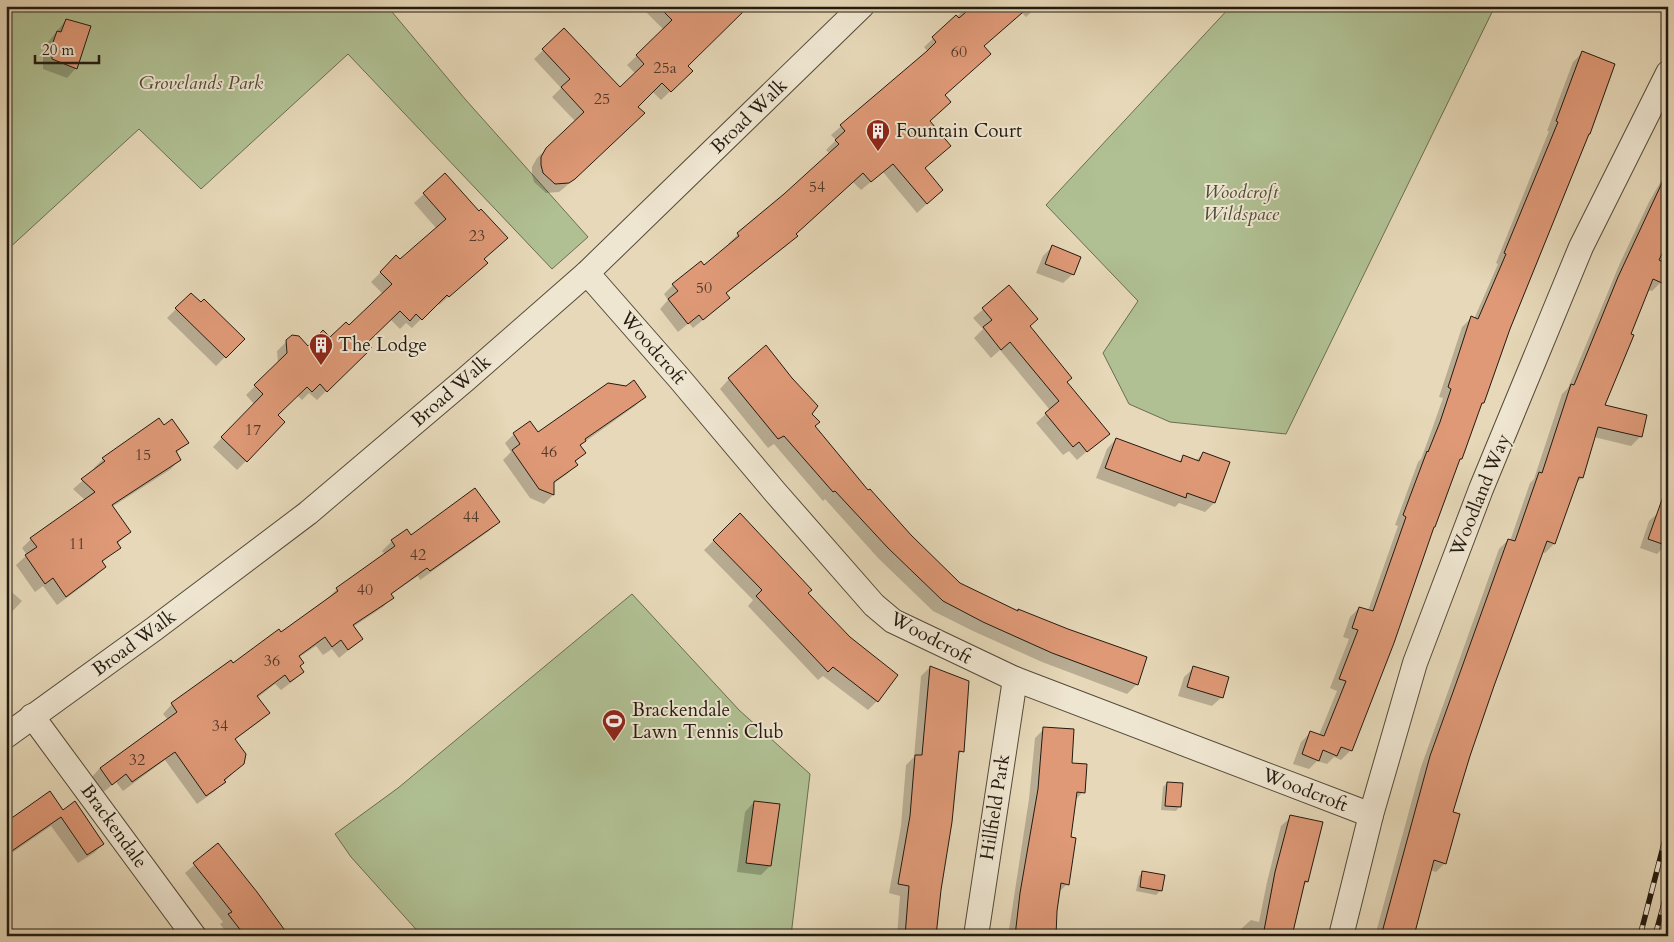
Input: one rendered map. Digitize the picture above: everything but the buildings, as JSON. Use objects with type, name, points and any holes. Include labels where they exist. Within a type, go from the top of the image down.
[{"type":"street","name":"Broad Walk","points":[[6,736],[154,629],[308,513],[466,379],[586,273],[862,6]]},
{"type":"street","name":"Woodland Way","points":[[1341,936],[1371,815],[1415,663],[1482,489],[1581,247],[1668,73]]},
{"type":"street","name":"Woodcroft","points":[[586,273],[874,605],[893,621],[1015,679],[1371,815]]},
{"type":"street","name":"Hillfield Park","points":[[976,936],[1015,679]]},
{"type":"street","name":"Brackendale","points":[[32,716],[194,936]]},
{"type":"green space","name":"Grovelands Park","points":[[6,6],[387,6],[465,99],[588,237],[552,269],[348,54],[201,189],[139,129],[6,251]]},
{"type":"green space","name":"Woodcroft Wildspace","points":[[1231,6],[1495,6],[1286,434],[1170,422],[1129,404],[1103,353],[1138,301],[1046,205]]},
{"type":"green space","name":"Brackendale Lawn Tennis Club","points":[[632,594],[739,710],[810,774],[791,936],[422,936],[351,857],[335,834],[398,788]]},
{"type":"railway","points":[[1640,936],[1668,828]]},
{"type":"railway","points":[[1655,936],[1668,889]]},
{"type":"place","name":"Fountain Court","points":[[878,152]]},
{"type":"place","name":"The Lodge","points":[[321,366]]},
{"type":"place","name":"Brackendale Lawn Tennis Club","points":[[614,742]]}]
